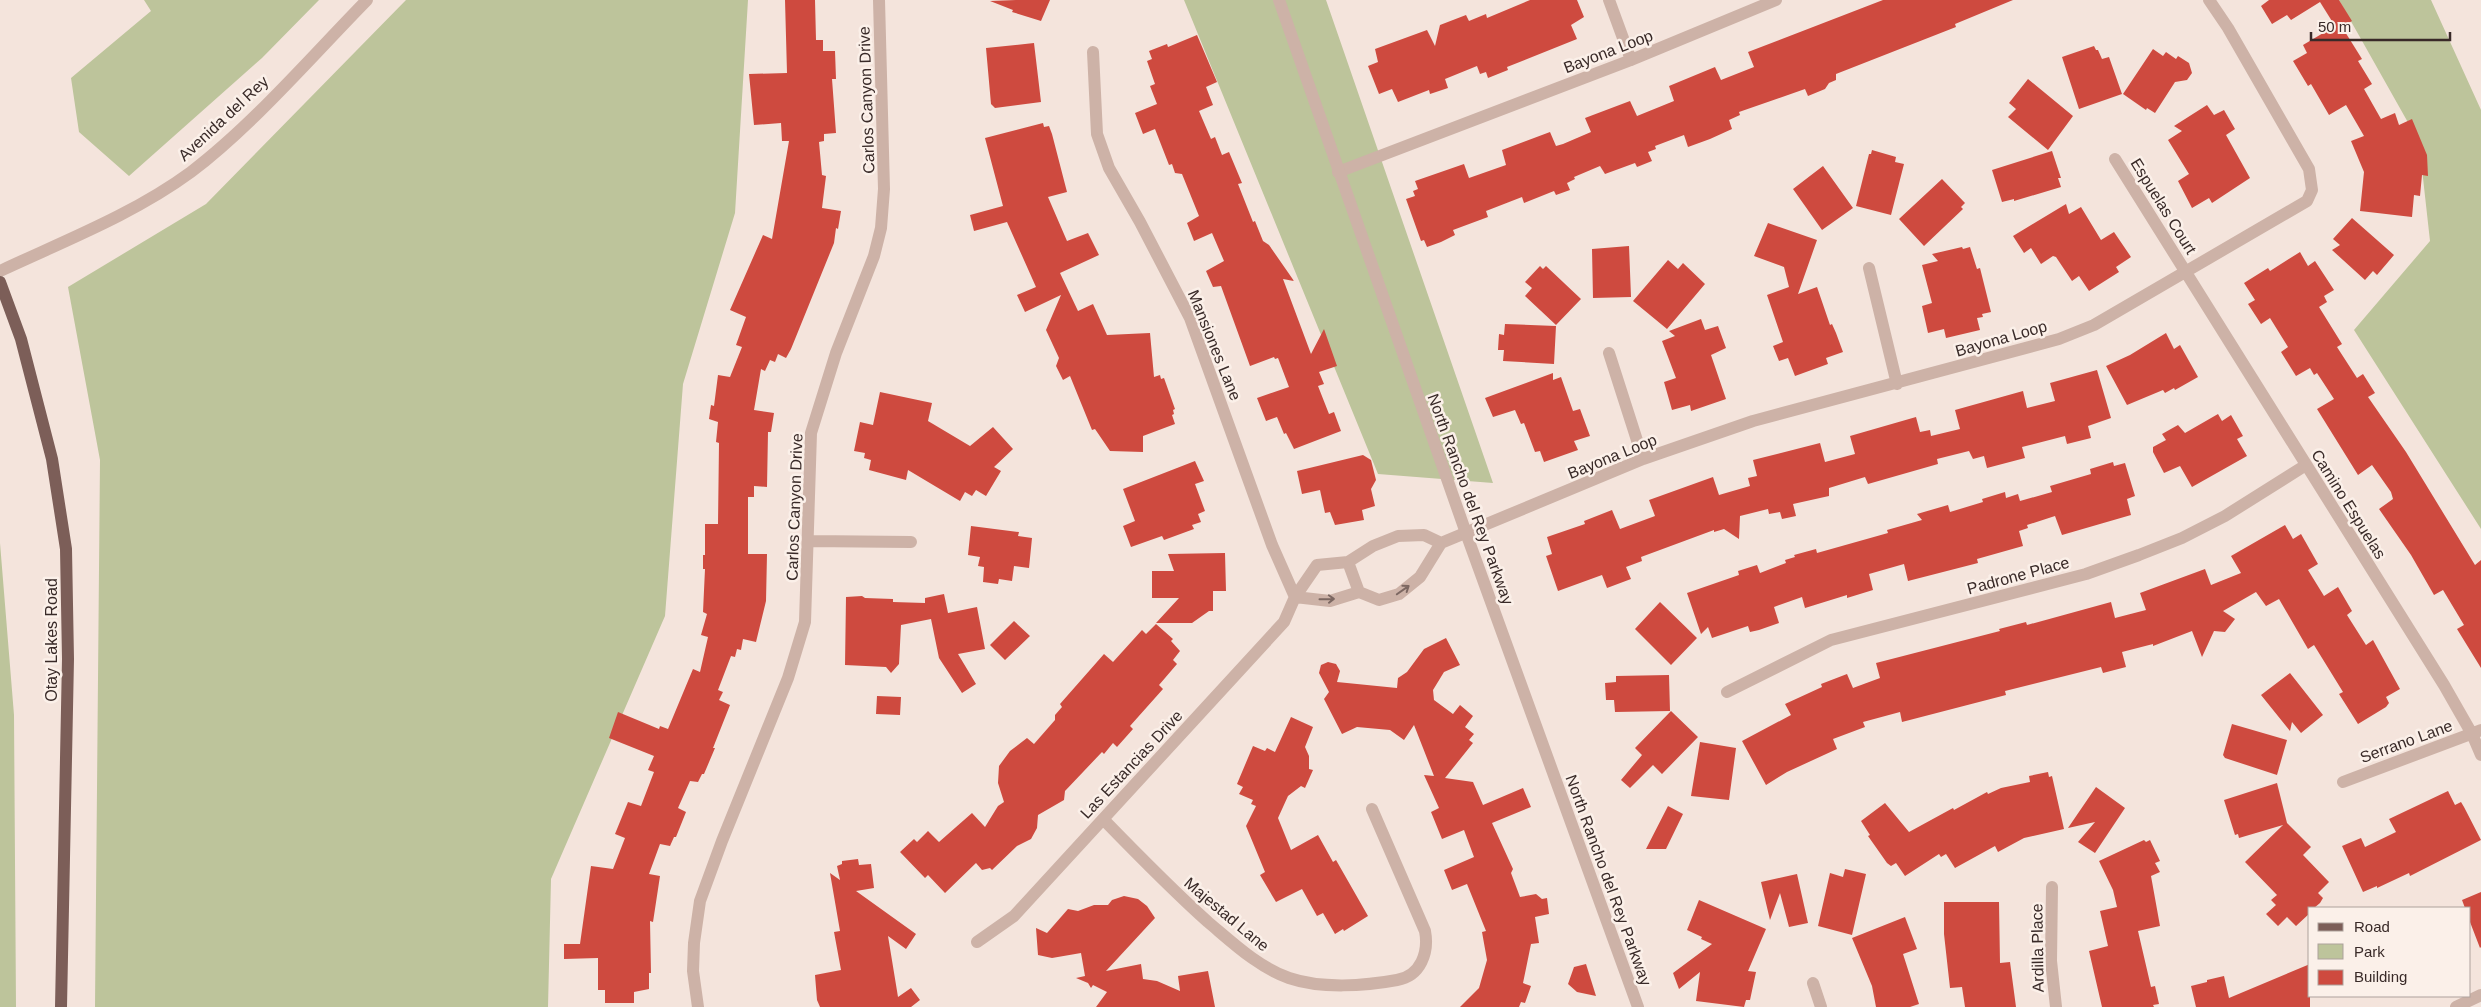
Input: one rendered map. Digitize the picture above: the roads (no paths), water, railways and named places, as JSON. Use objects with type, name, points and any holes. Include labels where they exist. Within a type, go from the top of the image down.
[{"type":"main road","name":"Otay Lakes Road","points":[[0,282],[21,339],[52,459],[66,549],[68,659],[60,1007]]},
{"type":"street","name":"Avenida del Rey","points":[[0,272],[138,204],[191,172],[251,118],[367,0]]},
{"type":"street","name":"Carlos Canyon Drive","points":[[698,1007],[693,971],[694,943],[700,900],[788,678],[798,648],[805,622],[812,433],[836,353],[874,256],[881,228],[884,189],[879,0]]},
{"type":"street","name":"North Rancho del Rey Parkway","points":[[1279,0],[1466,533],[1638,1007]]},
{"type":"street","points":[[1609,0],[1632,60]]},
{"type":"street","name":"Bayona Loop","points":[[1338,172],[1632,60],[1776,0]]},
{"type":"street","name":"Bayona Loop","points":[[1466,533],[1643,459],[1753,421],[1897,384],[2068,336],[2094,325],[2307,201],[2312,190],[2309,170],[2228,28],[2209,0]]},
{"type":"street","name":"Mansiones Lane","points":[[1093,52],[1097,134],[1109,168],[1140,222],[1190,318],[1272,545],[1295,597]]},
{"type":"street","name":"Espuelas Court","points":[[2115,159],[2186,272]]},
{"type":"street","points":[[1869,268],[1897,384]]},
{"type":"street","name":"Camino Espuelas","points":[[2186,272],[2444,685],[2476,732],[2481,755]]},
{"type":"street","points":[[1609,353],[1643,459]]},
{"type":"street","name":"Padrone Place","points":[[1728,692],[1831,640],[2086,574],[2139,555],[2182,538],[2225,516],[2306,465]]},
{"type":"street","points":[[1295,597],[1330,601],[1358,592],[1379,600],[1399,594],[1420,577],[1441,543],[1466,533]]},
{"type":"street","name":"Las Estancias Drive","points":[[977,942],[1014,916],[1284,622],[1295,597],[1317,565],[1348,562],[1373,546],[1398,536],[1424,535],[1441,543]]},
{"type":"street","points":[[809,541],[911,542]]},
{"type":"street","points":[[1348,562],[1358,592]]},
{"type":"street","name":"Serrano Lane","points":[[2343,782],[2476,732]]},
{"type":"street","name":"Majestad Lane","points":[[1103,819],[1187,903],[1235,945],[1264,966],[1305,982],[1366,986],[1405,979],[1412,974],[1424,960],[1427,940],[1425,931],[1372,809]]},
{"type":"street","name":"Ardilla Place","points":[[2052,888],[2051,961],[2056,1007]]},
{"type":"street","points":[[1814,983],[1821,1007]]},
{"type":"street","points":[[2456,1007],[2481,995]]}]
